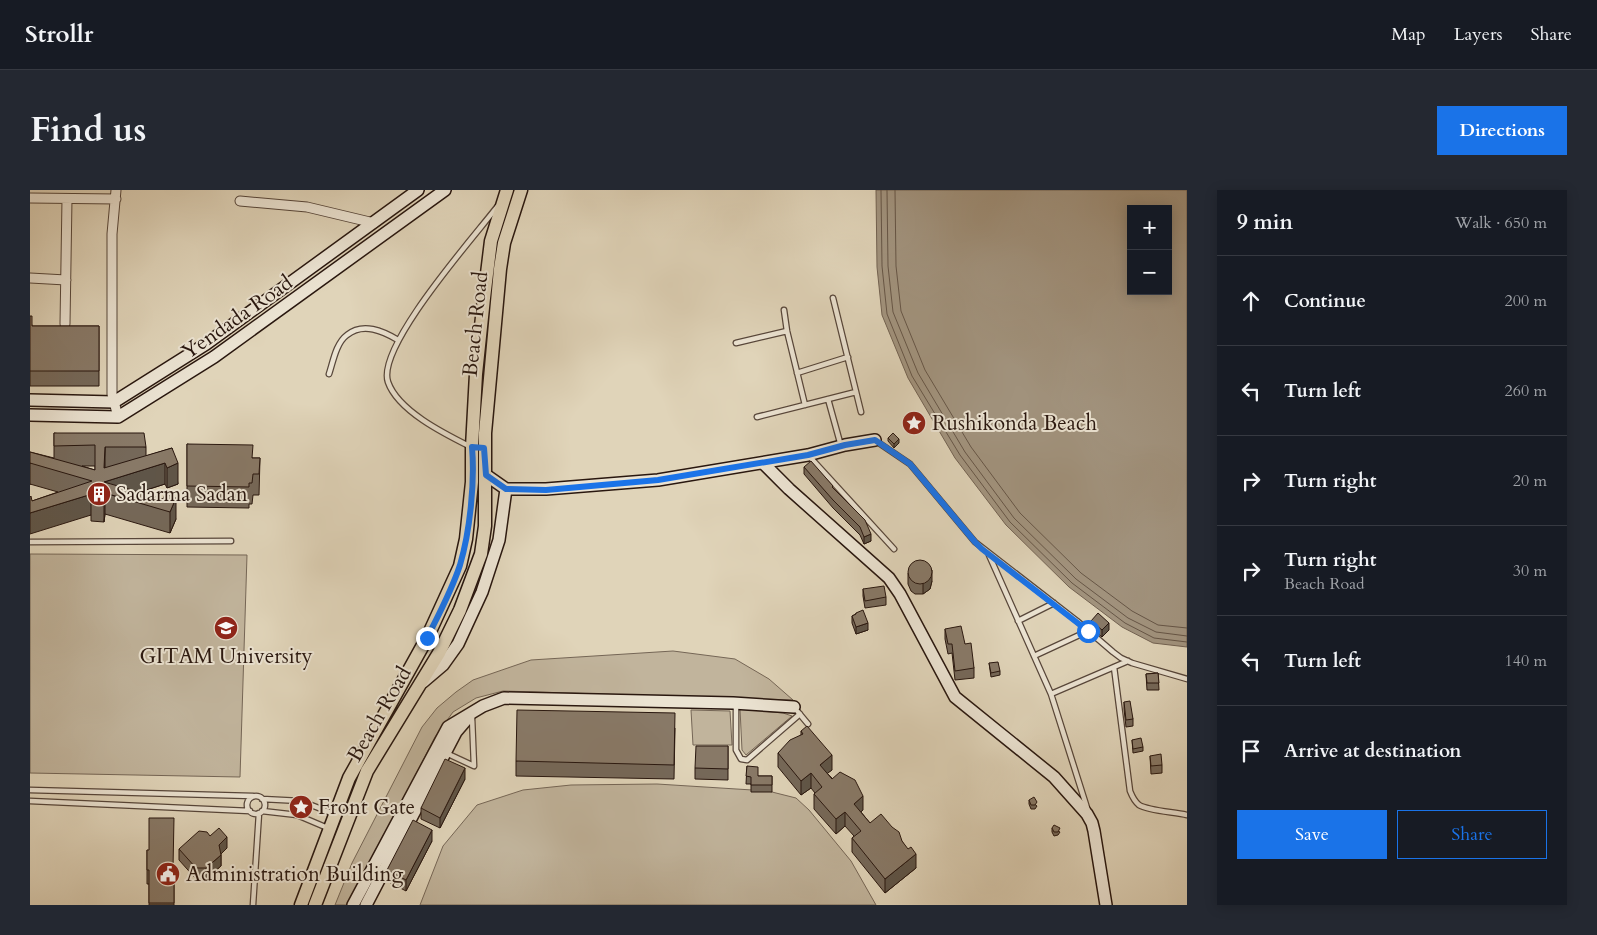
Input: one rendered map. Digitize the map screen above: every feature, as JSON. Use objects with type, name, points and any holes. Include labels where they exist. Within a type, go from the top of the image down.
[{"type":"main road","name":"Beach Road","points":[[315,905],[367,771],[439,653],[473,580],[481,554],[485,526],[486,475],[478,448],[504,243],[522,190]]},
{"type":"main road","points":[[301,905],[350,778],[427,638],[460,566],[466,539],[472,482],[478,448],[477,365],[491,241],[506,193]]},
{"type":"street","name":"Yendada Road","points":[[114,402],[206,344],[418,190]]},
{"type":"street","name":"Yendada Road","points":[[118,417],[214,357],[445,190]]},
{"type":"street","points":[[30,198],[67,199],[116,195],[112,234],[112,394],[118,417],[30,415]]},
{"type":"street","points":[[65,324],[67,199]]},
{"type":"street","points":[[240,201],[307,206],[374,223]]},
{"type":"street","points":[[30,278],[66,280]]},
{"type":"street","points":[[30,400],[114,402]]},
{"type":"street","points":[[486,475],[506,489],[546,490],[658,480],[808,455],[841,446],[875,440]]},
{"type":"street","points":[[763,463],[789,489],[889,578],[900,594],[955,697],[1054,777],[1087,814],[1092,823],[1106,905]]},
{"type":"street","points":[[420,684],[444,665],[453,651],[482,592],[499,540],[506,489]]},
{"type":"street","points":[[353,905],[448,726],[483,706],[504,698],[736,703],[797,711]]},
{"type":"street","points":[[366,905],[456,732],[472,713]]},
{"type":"lane","points":[[478,448],[448,436],[428,424],[395,396],[388,381],[387,369],[398,340],[428,295],[506,193]]},
{"type":"lane","points":[[833,298],[861,412]]},
{"type":"lane","points":[[784,310],[787,331],[805,405]]},
{"type":"lane","points":[[329,374],[340,344],[347,335],[358,330],[374,328],[398,340]]},
{"type":"lane","points":[[736,343],[787,331]]},
{"type":"lane","points":[[797,373],[848,357]]},
{"type":"lane","points":[[757,418],[856,392]]},
{"type":"lane","points":[[828,399],[841,446]]},
{"type":"lane","points":[[875,440],[910,464],[975,542],[1054,603],[1113,652],[1128,661],[1187,679]]},
{"type":"lane","points":[[808,455],[894,549]]},
{"type":"lane","points":[[30,542],[231,541]]},
{"type":"lane","points":[[989,554],[1051,694],[1092,823]]},
{"type":"lane","points":[[1018,621],[1054,603]]},
{"type":"lane","points":[[1034,656],[1088,631]]},
{"type":"lane","points":[[1051,694],[1128,661]]},
{"type":"lane","points":[[1114,667],[1130,791],[1133,798],[1139,805],[1148,808],[1187,814]]},
{"type":"lane","points":[[736,703],[736,750],[741,759],[747,760],[797,711],[808,724]]},
{"type":"lane","points":[[445,753],[474,766],[472,713]]},
{"type":"lane","points":[[30,790],[256,796],[262,799],[300,801],[336,815]]},
{"type":"lane","points":[[250,811],[247,804],[253,796]]},
{"type":"lane","points":[[253,905],[261,812],[264,805],[262,799]]},
{"type":"lane","points":[[30,801],[250,811],[253,813],[297,815],[331,829]]},
{"type":"shaded area","points":[[30,554],[247,555],[240,777],[30,773]]},
{"type":"shaded area","points":[[673,651],[735,659],[769,679],[793,700],[503,691],[476,698],[453,712],[435,737],[349,905],[335,905],[352,863],[422,727],[437,708],[456,692],[473,680],[531,660]]},
{"type":"shaded area","points":[[740,709],[783,713],[792,716],[746,755],[742,750]]},
{"type":"shaded area","points":[[691,710],[730,711],[732,745],[693,745]]},
{"type":"shaded area","points":[[657,784],[768,791],[796,798],[809,810],[851,861],[876,905],[420,905],[443,846],[477,805],[523,790],[571,785]]},
{"type":"water","points":[[876,190],[1187,190],[1187,647],[1153,643],[1122,627],[1069,587],[1006,525],[955,458],[908,378],[882,315],[877,267]]},
{"type":"building","points":[[30,316],[32,316],[32,326],[99,326],[99,371],[30,371]]},
{"type":"building","points":[[54,433],[144,433],[146,447],[105,447],[104,468],[172,448],[178,463],[167,468],[165,463],[104,482],[163,499],[165,494],[176,498],[170,512],[105,493],[104,501],[91,500],[92,494],[30,513],[31,496],[32,501],[92,481],[30,463],[30,452],[95,470],[95,445],[54,446]]},
{"type":"building","points":[[893,433],[899,439],[894,444],[888,438]]},
{"type":"building","points":[[187,444],[253,445],[252,458],[260,458],[259,474],[253,474],[252,483],[249,483],[249,487],[187,486]]},
{"type":"building","points":[[811,461],[832,487],[865,520],[871,534],[864,537],[860,527],[804,467]]},
{"type":"building","points":[[920,560],[925,561],[931,567],[931,577],[925,583],[920,584],[915,583],[909,577],[908,572],[909,567],[915,561]]},
{"type":"building","points":[[884,586],[886,597],[865,601],[863,589]]},
{"type":"building","points":[[863,610],[868,623],[856,627],[852,616]]},
{"type":"building","points":[[1098,613],[1109,623],[1102,630],[1091,621]]},
{"type":"building","points":[[961,626],[965,644],[971,643],[974,668],[955,671],[952,644],[948,644],[945,629]]},
{"type":"building","points":[[998,662],[1000,671],[991,673],[989,663]]},
{"type":"building","points":[[1158,673],[1159,683],[1147,683],[1146,674]]},
{"type":"building","points":[[1130,701],[1133,719],[1126,720],[1124,702]]},
{"type":"building","points":[[517,710],[675,713],[674,765],[516,761]]},
{"type":"building","points":[[807,726],[832,755],[820,765],[832,779],[840,772],[855,780],[863,796],[854,804],[870,823],[881,814],[899,832],[902,841],[908,849],[911,847],[916,854],[885,879],[852,838],[861,831],[845,812],[836,819],[814,794],[822,787],[811,773],[801,781],[778,753],[790,740],[803,734],[801,731]]},
{"type":"building","points":[[1141,738],[1143,747],[1133,749],[1132,740]]},
{"type":"building","points":[[696,746],[728,746],[728,769],[695,768]]},
{"type":"building","points":[[1161,754],[1162,765],[1151,766],[1150,756]]},
{"type":"building","points":[[445,759],[465,768],[440,818],[421,808]]},
{"type":"building","points":[[747,766],[758,767],[758,776],[772,776],[772,785],[751,785],[751,777],[746,776]]},
{"type":"building","points":[[1034,797],[1037,802],[1035,805],[1031,805],[1029,800]]},
{"type":"building","points":[[149,818],[174,818],[174,903],[149,903],[147,850],[149,850]]},
{"type":"building","points":[[413,820],[432,830],[406,880],[387,870]]},
{"type":"building","points":[[1054,825],[1060,828],[1058,832],[1054,832],[1052,828]]},
{"type":"building","points":[[219,828],[227,837],[219,845],[221,855],[206,868],[196,868],[179,849],[199,831],[207,832],[210,836]]},
{"type":"place","name":"Rushikonda Beach","points":[[914,423]]},
{"type":"place","name":"Sadarma Sadan","points":[[99,494]]},
{"type":"place","name":"GITAM University","points":[[226,628]]},
{"type":"place","name":"Front Gate","points":[[301,807]]},
{"type":"place","name":"Administration Building","points":[[168,874]]},
{"type":"route","points":[[427,638],[460,566],[466,539],[472,482],[472,447],[484,448],[486,475],[506,489],[546,490],[658,480],[808,455],[845,445],[875,440],[910,464],[982,549],[1088,631]]}]
